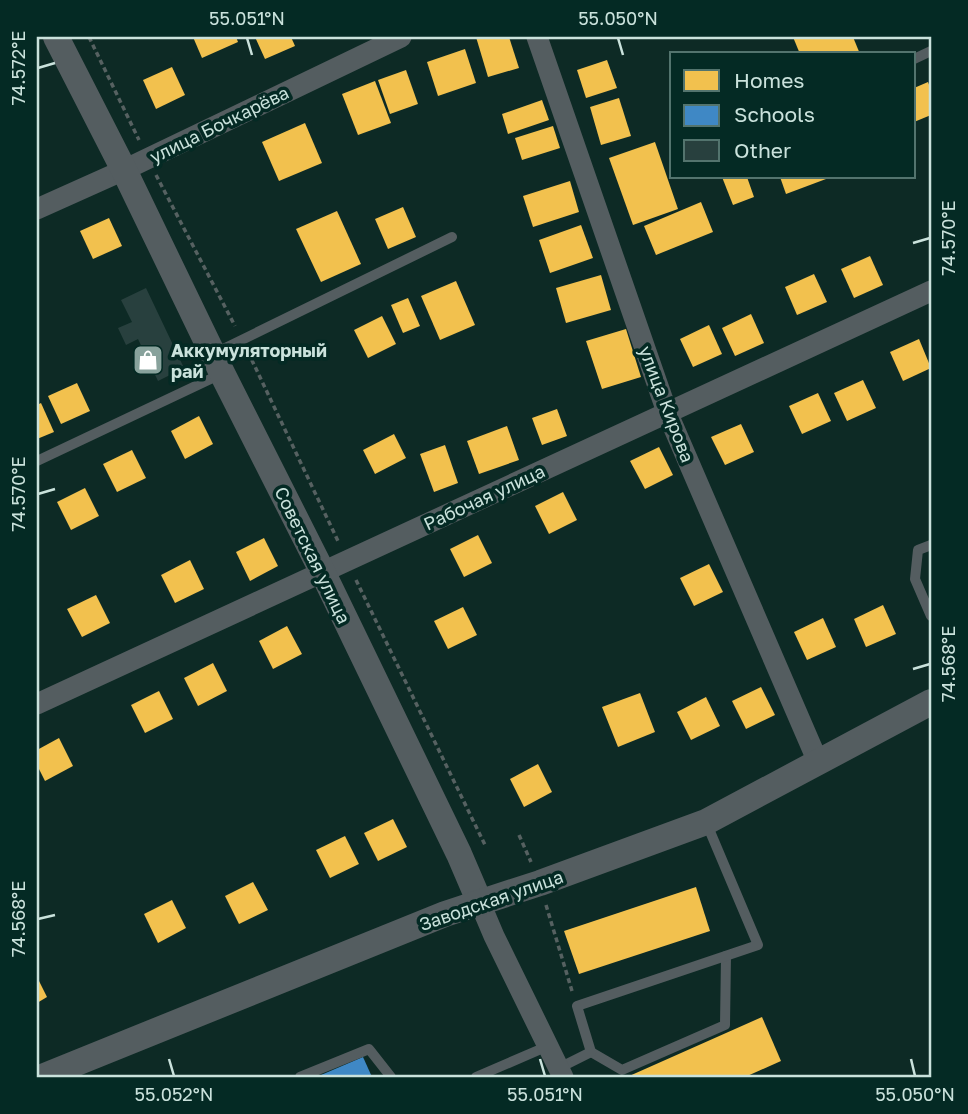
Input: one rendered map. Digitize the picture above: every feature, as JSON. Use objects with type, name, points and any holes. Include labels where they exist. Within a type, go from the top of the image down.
[{"type":"street","name":"Советская улица","points":[[56,37],[323,573],[561,1073]]},
{"type":"street","name":"улица Бочкарёва","points":[[37,209],[148,159],[401,37]]},
{"type":"street","name":"улица Кирова","points":[[537,37],[667,412],[818,762]]},
{"type":"street","name":"Рабочая улица","points":[[37,704],[931,291]]},
{"type":"street","name":"Заводская улица","points":[[46,1076],[432,920],[706,822],[931,702]]},
{"type":"lane","points":[[37,461],[217,364],[242,340],[452,237]]},
{"type":"lane","points":[[931,545],[918,550],[915,579],[931,616]]},
{"type":"lane","points":[[706,822],[758,945],[577,1006],[591,1052],[622,1070],[725,1025],[726,956]]},
{"type":"lane","points":[[476,1077],[548,1046]]},
{"type":"lane","points":[[300,1077],[369,1049],[391,1077]]},
{"type":"lane","points":[[561,1073],[591,1052]]},
{"type":"path","points":[[89,37],[148,159],[242,340],[485,845]]},
{"type":"path","points":[[519,835],[540,883],[577,1006]]},
{"type":"building: Homes","points":[[193,37],[236,37],[238,42],[202,58]]},
{"type":"building: Homes","points":[[255,37],[291,37],[295,46],[265,59]]},
{"type":"building: Homes","points":[[476,37],[509,37],[519,68],[488,77]]},
{"type":"building: Homes","points":[[793,37],[853,37],[859,52],[799,52]]},
{"type":"building: Homes","points":[[465,49],[476,83],[438,96],[427,62]]},
{"type":"building: Homes","points":[[607,60],[617,88],[586,98],[577,70]]},
{"type":"building: Homes","points":[[172,67],[185,95],[156,109],[143,80]]},
{"type":"building: Homes","points":[[406,70],[418,104],[390,114],[378,80]]},
{"type":"building: Homes","points":[[375,81],[391,123],[358,135],[342,94]]},
{"type":"building: Homes","points":[[928,82],[931,90],[931,115],[916,121],[916,87]]},
{"type":"building: Homes","points":[[619,98],[631,136],[601,145],[590,107]]},
{"type":"building: Homes","points":[[542,100],[549,120],[508,134],[502,114]]},
{"type":"building: Homes","points":[[305,123],[322,163],[279,181],[262,142]]},
{"type":"building: Homes","points":[[553,126],[560,148],[522,160],[515,138]]},
{"type":"building: Homes","points":[[655,142],[678,209],[633,225],[609,158]]},
{"type":"building: Homes","points":[[722,178],[747,178],[754,197],[733,205]]},
{"type":"building: Homes","points":[[780,178],[826,179],[786,194]]},
{"type":"building: Homes","points":[[570,181],[579,212],[533,227],[523,196]]},
{"type":"building: Homes","points":[[701,202],[713,232],[656,255],[644,226]]},
{"type":"building: Homes","points":[[403,207],[416,237],[388,249],[375,219]]},
{"type":"building: Homes","points":[[337,211],[361,264],[321,282],[296,229]]},
{"type":"building: Homes","points":[[109,218],[122,246],[93,259],[80,231]]},
{"type":"building: Homes","points":[[581,225],[593,258],[550,273],[539,240]]},
{"type":"building: Homes","points":[[870,256],[883,285],[854,298],[841,269]]},
{"type":"building: Homes","points":[[814,274],[827,302],[797,315],[785,287]]},
{"type":"building: Homes","points":[[601,275],[611,310],[566,323],[556,288]]},
{"type":"building: Homes","points":[[456,281],[475,325],[440,340],[421,296]]},
{"type":"building: Homes","points":[[408,298],[420,326],[403,333],[391,305]]},
{"type":"building: Homes","points":[[751,314],[764,343],[735,356],[722,328]]},
{"type":"building: Homes","points":[[382,316],[396,344],[368,358],[354,330]]},
{"type":"building: Homes","points":[[709,325],[722,354],[693,367],[680,339]]},
{"type":"building: Homes","points":[[626,329],[641,377],[602,389],[586,341]]},
{"type":"building: Homes","points":[[919,339],[931,368],[903,381],[890,352]]},
{"type":"building: Homes","points":[[863,380],[876,408],[847,421],[834,393]]},
{"type":"building: Homes","points":[[77,383],[90,411],[61,424],[48,396]]},
{"type":"building: Homes","points":[[818,393],[831,421],[802,434],[789,406]]},
{"type":"building: Homes","points":[[41,403],[54,432],[37,439],[37,405]]},
{"type":"building: Homes","points":[[557,409],[567,436],[542,445],[532,418]]},
{"type":"building: Homes","points":[[199,416],[213,444],[185,459],[171,431]]},
{"type":"building: Homes","points":[[741,424],[754,452],[725,465],[711,437]]},
{"type":"building: Homes","points":[[507,426],[519,460],[479,474],[467,441]]},
{"type":"building: Homes","points":[[394,434],[406,458],[375,474],[363,450]]},
{"type":"building: Homes","points":[[445,445],[458,483],[434,492],[420,454]]},
{"type":"building: Homes","points":[[659,447],[673,475],[645,489],[630,461]]},
{"type":"building: Homes","points":[[132,450],[146,478],[117,492],[103,464]]},
{"type":"building: Homes","points":[[85,488],[99,516],[71,530],[57,502]]},
{"type":"building: Homes","points":[[563,492],[577,520],[549,534],[535,506]]},
{"type":"building: Homes","points":[[478,535],[492,563],[464,577],[450,549]]},
{"type":"building: Homes","points":[[264,538],[278,566],[250,581],[236,552]]},
{"type":"building: Homes","points":[[190,560],[204,589],[175,603],[161,575]]},
{"type":"building: Homes","points":[[709,564],[723,592],[694,606],[680,578]]},
{"type":"building: Homes","points":[[96,595],[110,623],[82,637],[67,609]]},
{"type":"building: Homes","points":[[883,605],[896,634],[866,647],[854,619]]},
{"type":"building: Homes","points":[[463,607],[477,635],[448,649],[434,621]]},
{"type":"building: Homes","points":[[823,618],[836,647],[807,660],[794,632]]},
{"type":"building: Homes","points":[[287,626],[302,654],[273,669],[259,641]]},
{"type":"building: Homes","points":[[213,663],[227,691],[198,706],[184,678]]},
{"type":"building: Homes","points":[[761,687],[775,715],[746,729],[732,701]]},
{"type":"building: Homes","points":[[159,691],[173,719],[145,733],[131,705]]},
{"type":"building: Homes","points":[[640,693],[655,732],[618,747],[602,707]]},
{"type":"building: Homes","points":[[706,697],[720,726],[691,740],[677,712]]},
{"type":"building: Homes","points":[[59,738],[73,766],[45,781],[37,765],[37,750]]},
{"type":"building: Homes","points":[[538,764],[552,792],[524,807],[510,779]]},
{"type":"building: Homes","points":[[393,819],[407,847],[378,861],[364,833]]},
{"type":"building: Homes","points":[[345,836],[359,864],[330,878],[316,850]]},
{"type":"building: Homes","points":[[253,882],[268,910],[239,924],[225,896]]},
{"type":"building: Homes","points":[[696,887],[710,931],[579,974],[564,931]]},
{"type":"building: Homes","points":[[172,900],[186,928],[158,943],[144,914]]},
{"type":"building: Homes","points":[[37,977],[47,997],[37,1003]]},
{"type":"building: Homes","points":[[762,1017],[781,1061],[745,1077],[627,1077]]},
{"type":"building: Schools","points":[[363,1057],[372,1077],[321,1075]]},
{"type":"building: Other","points":[[146,288],[184,368],[158,381],[138,339],[126,345],[118,328],[132,322],[121,300]]},
{"type":"place","name":"Аккумуляторный рай","points":[[148,360]]}]
